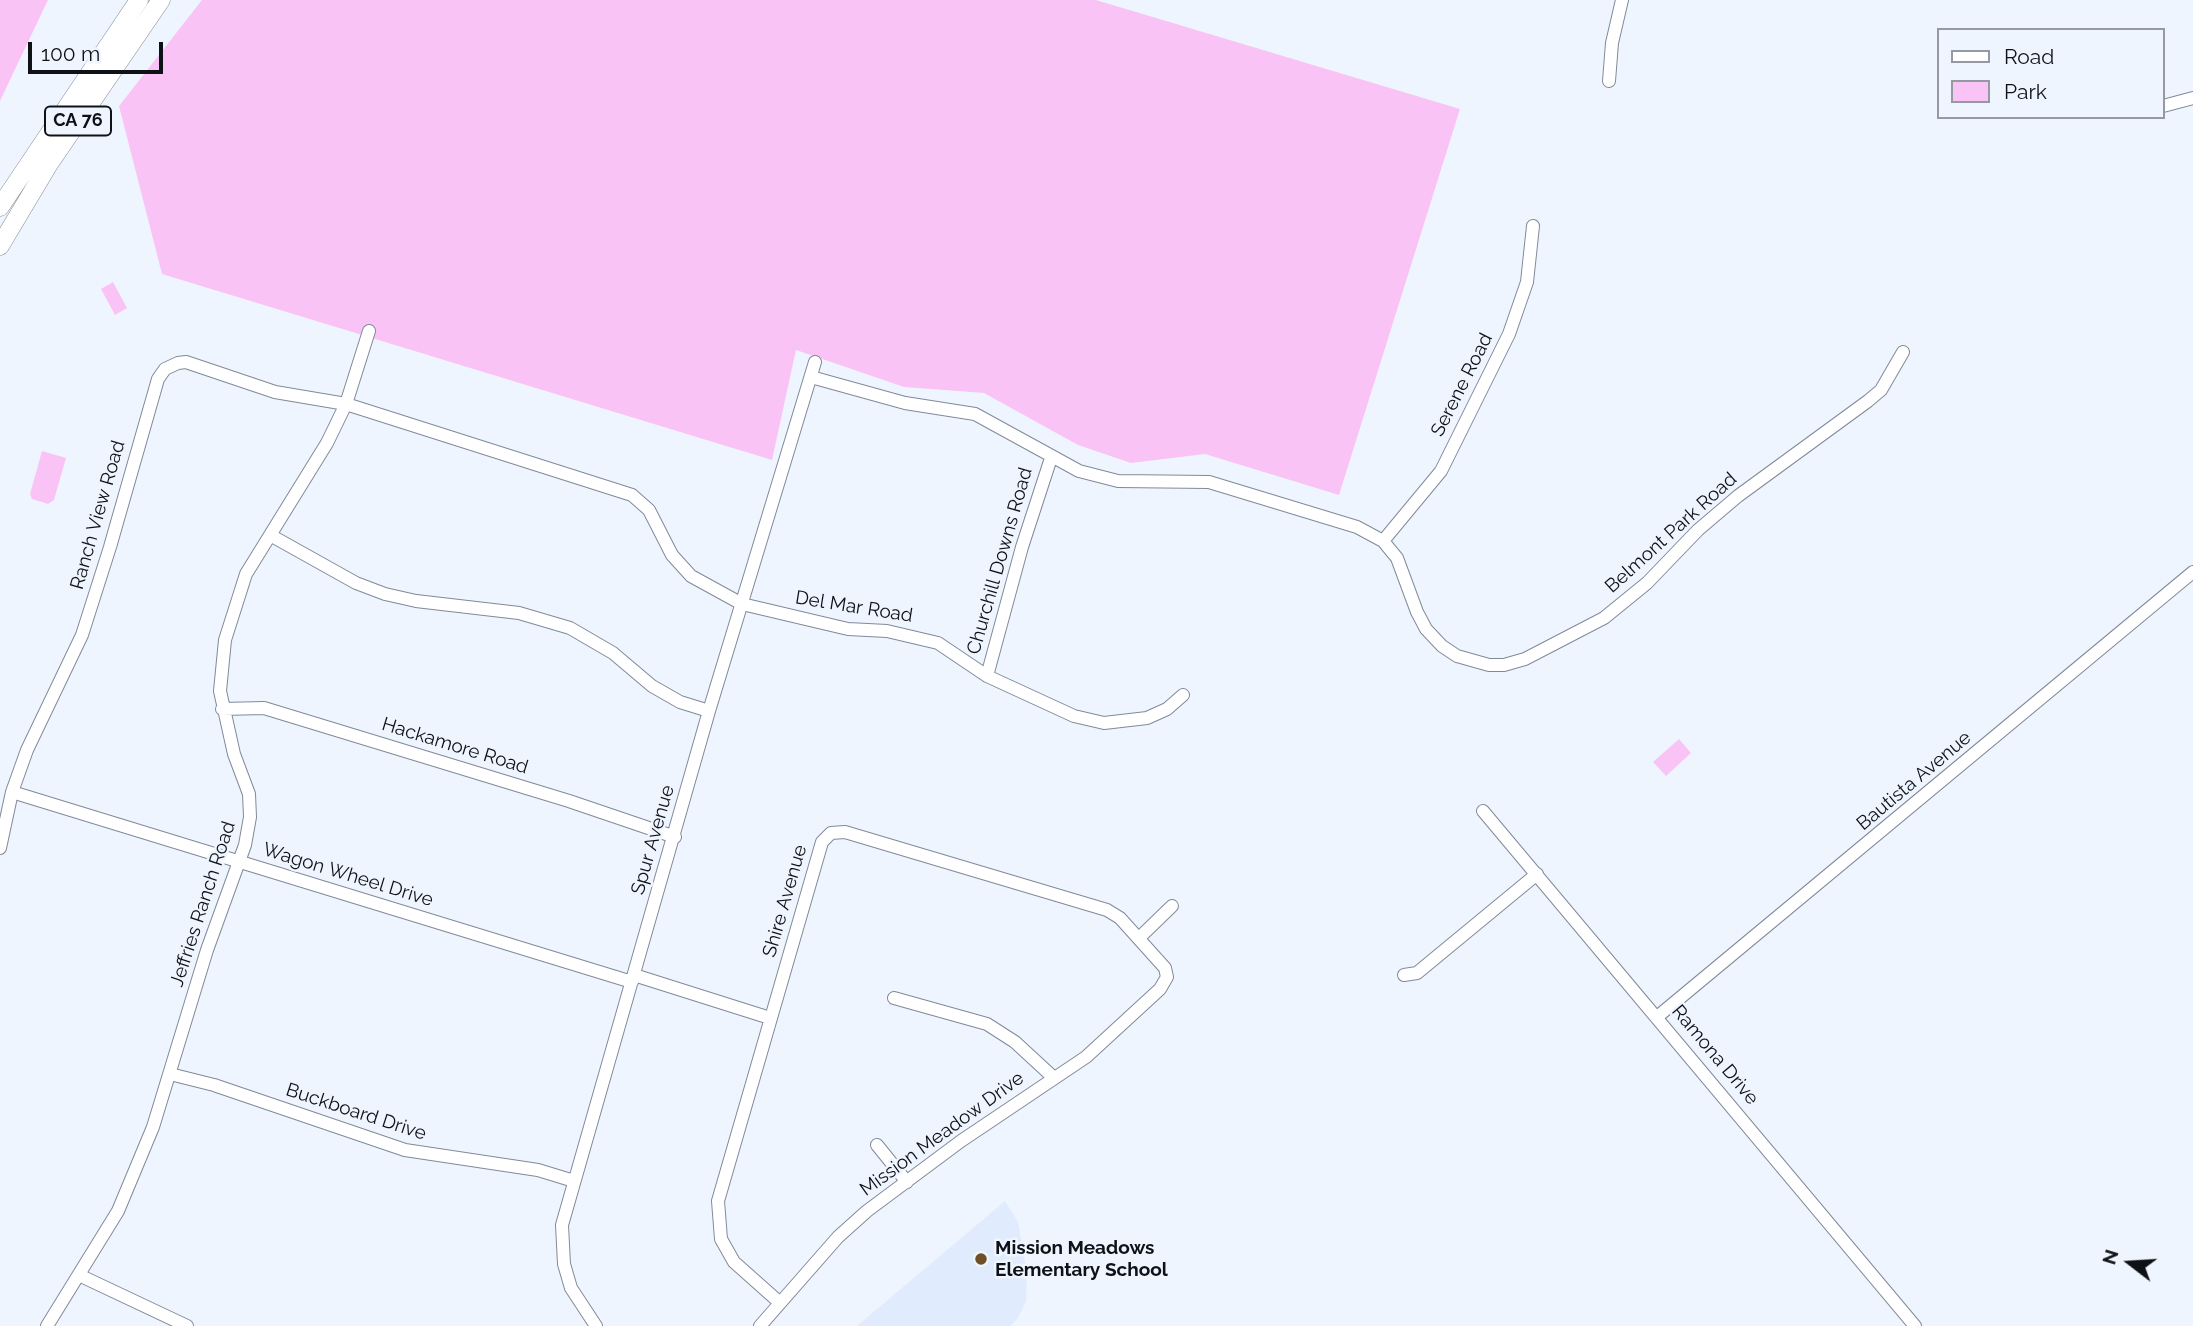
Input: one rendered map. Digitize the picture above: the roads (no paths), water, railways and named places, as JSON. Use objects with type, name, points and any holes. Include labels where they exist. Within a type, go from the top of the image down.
[{"type":"highway","name":"CA 76","points":[[0,207],[139,0]]},
{"type":"highway","name":"CA 76","points":[[0,246],[49,164],[161,0]]},
{"type":"street","points":[[1609,81],[1612,43],[1622,0]]},
{"type":"street","points":[[2165,105],[2193,98]]},
{"type":"street","name":"Serene Road","points":[[1383,541],[1441,471],[1509,334],[1527,282],[1533,226]]},
{"type":"street","name":"Jeffries Ranch Road","points":[[47,1326],[81,1276],[118,1211],[153,1127],[250,817],[249,794],[222,709],[220,691],[225,640],[246,574],[327,443],[346,404],[369,331]]},
{"type":"street","name":"Belmont Park Road","points":[[1383,541],[1397,558],[1426,629],[1441,646],[1457,656],[1489,665],[1525,659],[1604,618],[1647,583],[1698,530],[1738,496],[1881,390],[1903,352]]},
{"type":"street","name":"Ranch View Road","points":[[0,848],[12,792],[27,750],[82,635],[158,379],[165,369],[186,362],[275,392],[346,404]]},
{"type":"street","name":"Spur Avenue","points":[[596,1326],[571,1288],[564,1264],[562,1225],[709,711],[815,362]]},
{"type":"street","points":[[811,377],[905,403],[975,414],[1008,429],[1051,458],[1079,471],[1118,481],[1209,482],[1357,527],[1383,541]]},
{"type":"street","name":"Del Mar Road","points":[[346,404],[632,495],[649,510],[672,555],[691,576],[742,604],[848,629],[920,637],[938,643],[987,676],[1074,716],[1104,723],[1147,718],[1167,709],[1183,695]]},
{"type":"street","name":"Churchill Downs Road","points":[[987,676],[1022,547],[1051,458]]},
{"type":"street","points":[[270,535],[356,583],[385,594],[416,601],[519,613],[569,628],[613,653],[652,686],[680,702],[709,711]]},
{"type":"street","name":"Bautista Avenue","points":[[1657,1017],[2193,572]]},
{"type":"street","name":"Hackamore Road","points":[[222,709],[264,708],[569,801],[674,837]]},
{"type":"street","name":"Wagon Wheel Drive","points":[[12,792],[238,862],[770,1018]]},
{"type":"street","name":"Ramona Drive","points":[[1483,811],[1915,1326]]},
{"type":"street","name":"Shire Avenue","points":[[779,1302],[734,1262],[721,1240],[717,1214],[770,1018],[822,842],[831,833],[845,832],[1107,910],[1140,937],[1166,968],[1167,977],[1160,989]]},
{"type":"street","points":[[1404,975],[1417,973],[1537,874]]},
{"type":"street","points":[[1140,937],[1172,906]]},
{"type":"street","name":"Mission Meadow Drive","points":[[760,1326],[838,1237],[907,1182],[1086,1056],[1160,989]]},
{"type":"street","points":[[894,998],[987,1024],[1015,1042],[1054,1078]]},
{"type":"street","name":"Buckboard Drive","points":[[170,1074],[214,1086],[405,1150],[538,1170],[574,1181]]},
{"type":"street","points":[[877,1145],[907,1182]]},
{"type":"street","points":[[81,1276],[187,1326]]},
{"type":"place","name":"Mission Meadows Elementary School","points":[[981,1259]]}]
